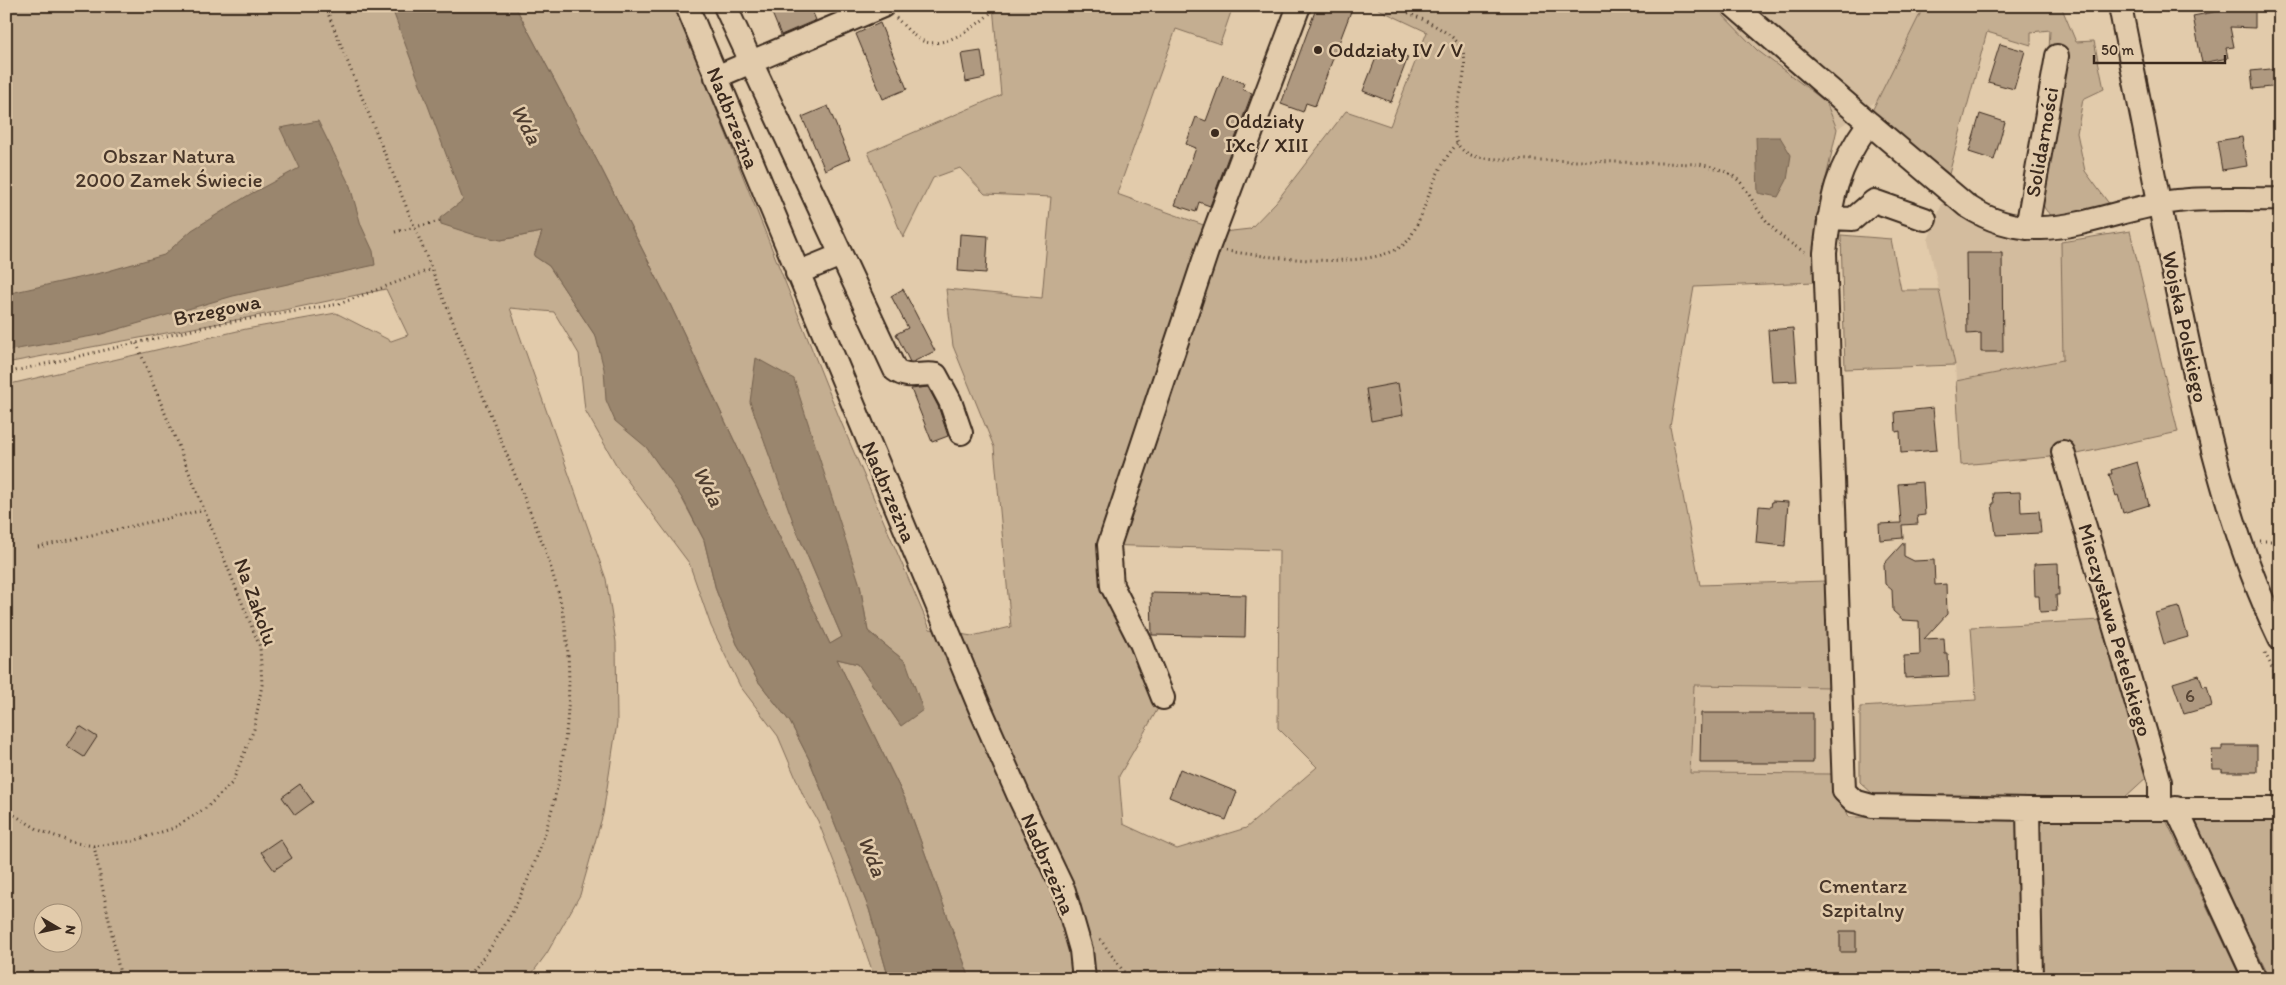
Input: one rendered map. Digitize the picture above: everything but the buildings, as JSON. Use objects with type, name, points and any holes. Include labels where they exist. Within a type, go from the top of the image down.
[{"type":"street","name":"Nadbrzeżna","points":[[687,6],[976,699],[1064,892],[1081,950],[1084,979]]},
{"type":"street","points":[[725,6],[895,370],[900,374],[910,376],[929,373],[936,375],[950,400],[961,433]]},
{"type":"street","points":[[1163,698],[1141,643],[1112,586],[1109,545],[1208,248],[1299,6]]},
{"type":"street","points":[[1734,6],[1869,124],[1967,206],[1981,215],[2003,224],[2027,228],[2066,227],[2178,200],[2280,199]]},
{"type":"street","name":"Wojska Polskiego","points":[[2120,6],[2198,392],[2230,508],[2259,595],[2280,639]]},
{"type":"street","points":[[716,77],[751,61],[887,9]]},
{"type":"street","name":"Solidarności","points":[[2027,228],[2057,56]]},
{"type":"street","points":[[1869,124],[1852,147],[1838,174],[1829,218],[1826,257],[1844,791],[1854,801],[1872,806],[2028,809],[2280,809]]},
{"type":"street","points":[[1829,218],[1853,219],[1874,201],[1925,219]]},
{"type":"street","points":[[798,273],[841,255]]},
{"type":"street","name":"Mieczysława Petelskiego","points":[[2063,452],[2168,808]]},
{"type":"street","points":[[2168,808],[2255,979]]},
{"type":"street","points":[[2028,809],[2031,979]]},
{"type":"path","points":[[325,6],[545,550],[564,620],[567,664],[567,709],[557,792],[549,823],[531,872],[506,923],[494,944],[466,979]]},
{"type":"path","points":[[887,9],[921,40],[934,44],[950,40],[990,14],[997,6]]},
{"type":"path","points":[[1395,6],[1444,32],[1461,48],[1464,74],[1453,129],[1457,144],[1467,153],[1497,158],[1639,164],[1699,164],[1717,168],[1739,181],[1763,217],[1785,240],[1808,253],[1826,257]]},
{"type":"path","points":[[1208,248],[1292,260],[1319,261],[1356,259],[1390,251],[1410,238],[1444,159],[1457,144]]},
{"type":"path","points":[[395,232],[440,221]]},
{"type":"path","name":"Brzegowa","points":[[6,374],[136,342],[280,312],[339,304],[432,268]]},
{"type":"path","name":"Na Zakolu","points":[[6,810],[39,830],[71,842],[94,846],[134,841],[174,828],[206,808],[232,783],[254,729],[262,685],[260,648],[243,601],[136,342]]},
{"type":"path","points":[[38,547],[204,510]]},
{"type":"path","points":[[2259,540],[2280,541]]},
{"type":"path","points":[[94,846],[121,979]]},
{"type":"shaded area","points":[[1714,6],[1924,6],[1879,99],[1837,129],[1826,102],[1757,50]]},
{"type":"shaded area","points":[[1943,201],[1983,228],[2061,242],[2063,360],[1956,381],[1955,365],[1928,240]]},
{"type":"shaded area","points":[[1694,685],[1830,687],[1831,774],[1690,773]]},
{"type":"green space","name":"Obszar Natura 2000 Zamek Świecie","points":[[6,6],[432,6],[501,240],[542,232],[534,256],[549,266],[596,337],[704,540],[716,590],[737,644],[758,681],[790,722],[809,759],[869,909],[889,979],[875,979],[841,880],[818,821],[803,795],[778,736],[740,686],[711,626],[689,563],[618,468],[585,410],[579,354],[554,312],[510,308],[606,579],[616,642],[617,723],[603,814],[580,895],[547,953],[528,979],[6,979],[6,385],[246,329],[336,313],[391,341],[408,335],[386,289],[241,319],[6,363]]},
{"type":"green space","name":"Cmentarz Szpitalny","points":[[515,6],[675,6],[841,422],[930,629],[972,636],[1011,627],[994,447],[953,346],[946,289],[1042,298],[1051,197],[985,194],[960,168],[933,178],[903,238],[868,152],[1001,95],[993,6],[1233,6],[1220,44],[1176,29],[1117,194],[1223,232],[1250,229],[1276,202],[1346,111],[1390,126],[1427,32],[1378,9],[1379,6],[1714,6],[1757,50],[1826,102],[1837,129],[1816,223],[1815,282],[1694,287],[1670,427],[1700,585],[1825,581],[1830,687],[1694,685],[1690,773],[1831,774],[1849,817],[2166,820],[2241,979],[970,979],[907,803],[837,659],[858,664],[901,726],[906,662],[868,631],[860,585],[795,527],[842,637],[830,644],[669,302],[601,168]],"holes":[[[1098,545],[1279,550],[1278,728],[1317,767],[1246,828],[1177,849],[1123,824],[1119,776],[1160,705],[1110,604],[1099,572]]]},
{"type":"green space","points":[[1924,6],[2061,6],[2076,42],[2094,41],[2104,89],[2083,99],[2077,133],[2085,171],[2110,205],[2063,217],[2051,215],[2044,208],[2042,202],[2050,30],[2031,32],[2031,45],[1987,32],[1949,174],[1872,111]]},
{"type":"green space","points":[[2130,231],[2178,432],[2073,455],[1961,465],[1956,381],[2063,360],[2061,242]]},
{"type":"green space","points":[[1841,235],[1891,239],[1901,290],[1939,290],[1955,365],[1845,369]]},
{"type":"green space","points":[[2102,620],[2149,775],[2124,798],[1874,795],[1860,782],[1860,707],[1976,700],[1971,627]]},
{"type":"green space","points":[[2193,817],[2280,817],[2280,979],[2270,979]]},
{"type":"water","name":"Wda","points":[[391,6],[515,6],[601,168],[669,302],[830,644],[842,637],[795,527],[750,402],[756,358],[794,379],[860,585],[868,631],[906,662],[923,710],[901,726],[858,664],[837,659],[907,803],[970,979],[889,979],[869,909],[809,759],[790,722],[758,681],[737,644],[716,590],[704,540],[684,501],[646,447],[615,421],[606,400],[604,369],[596,337],[549,266],[534,256],[542,232],[501,240],[475,235],[441,224],[440,218],[463,200]]},
{"type":"water","points":[[318,121],[350,186],[361,225],[373,251],[375,265],[233,296],[98,335],[6,351],[6,294],[105,272],[164,255],[192,230],[247,196],[299,168],[280,128]]},
{"type":"water","points":[[1756,137],[1780,137],[1791,155],[1787,180],[1778,197],[1758,193]]},
{"type":"place","name":"Oddziały IV / V","points":[[1318,50]]},
{"type":"place","name":"Oddziały IXc / XIII","points":[[1215,133]]}]
